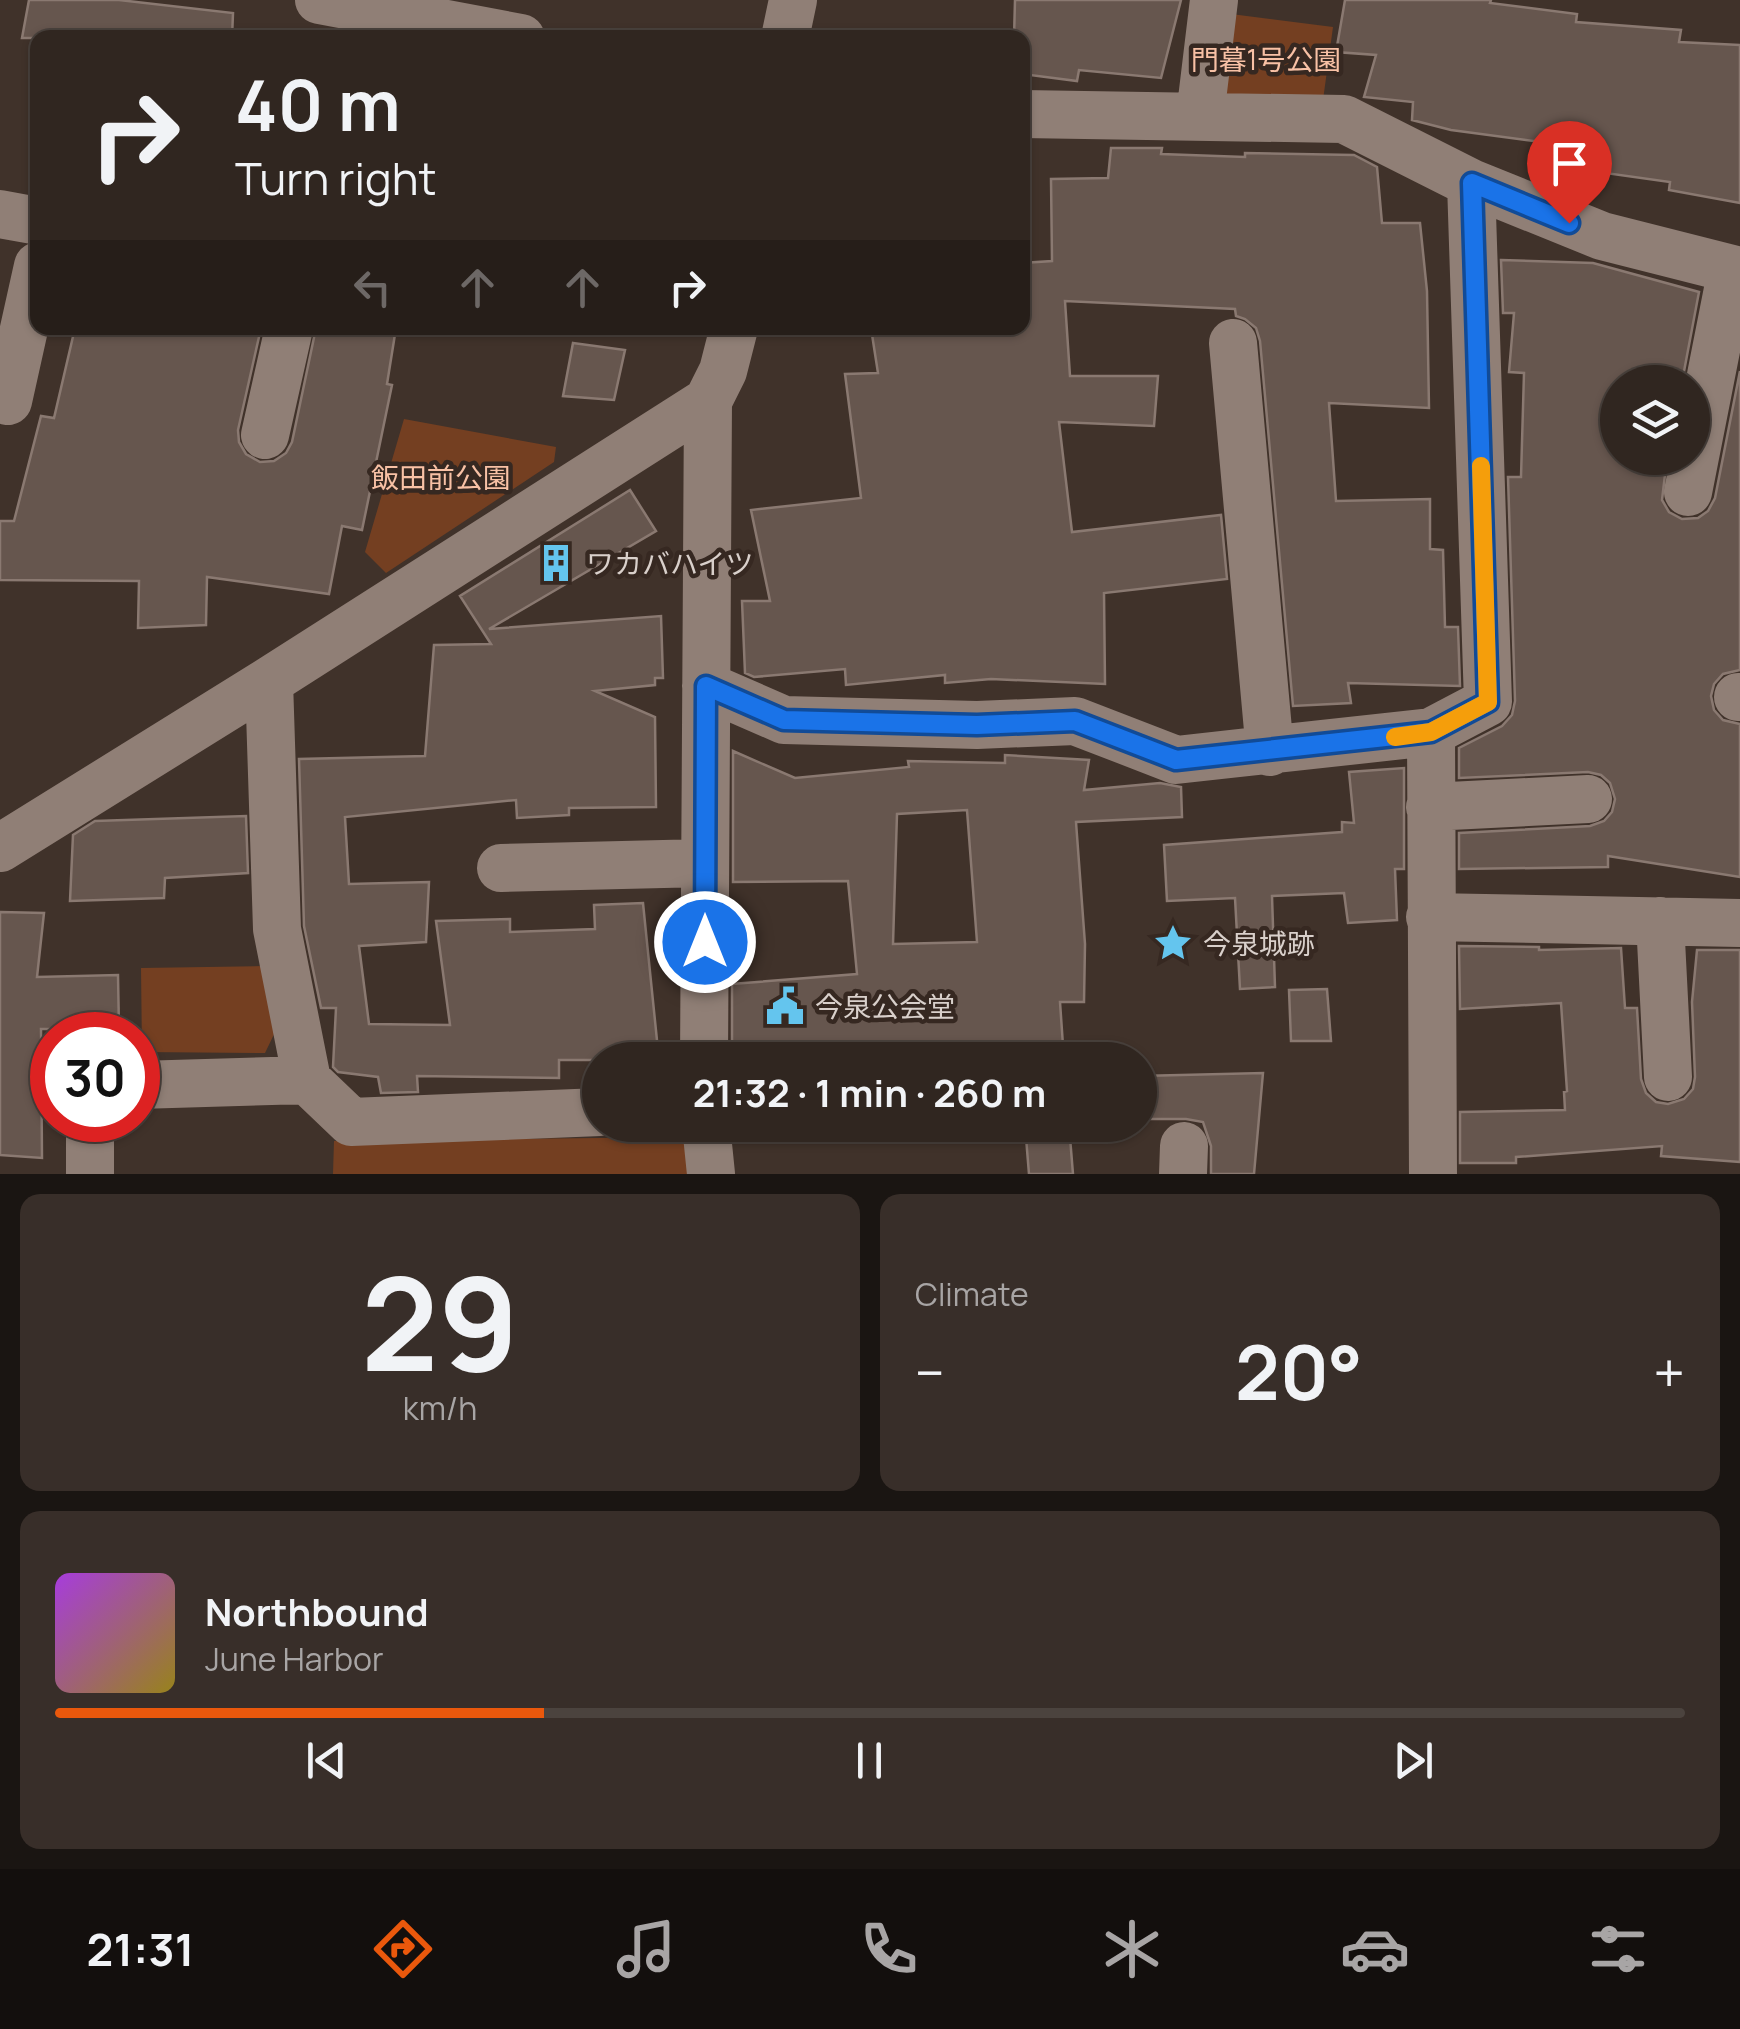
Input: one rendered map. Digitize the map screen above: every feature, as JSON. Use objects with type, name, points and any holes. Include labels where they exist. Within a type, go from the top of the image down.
[{"type":"street","points":[[319,0],[432,10],[495,30]]},
{"type":"street","points":[[787,30],[793,0]]},
{"type":"street","points":[[1200,116],[1214,0]]},
{"type":"street","points":[[1030,114],[1344,119],[1472,183],[1602,236],[1736,270],[1688,492]]},
{"type":"street","points":[[706,686],[784,720],[977,725],[1075,721],[1176,760],[1431,732],[1488,702],[1472,183]]},
{"type":"street","points":[[0,214],[30,220]]},
{"type":"street","points":[[8,400],[30,302]]},
{"type":"street","points":[[264,435],[286,335]]},
{"type":"street","points":[[704,1042],[708,401],[723,371],[732,335]]},
{"type":"street","points":[[1234,344],[1270,752]]},
{"type":"street","points":[[0,848],[708,401]]},
{"type":"street","points":[[269,681],[277,929],[307,1080],[351,1122],[582,1113]]},
{"type":"street","points":[[1431,732],[1433,1174]]},
{"type":"street","points":[[1430,807],[1588,799]]},
{"type":"street","points":[[500,868],[705,863]]},
{"type":"street","points":[[1430,917],[1740,923]]},
{"type":"street","points":[[1660,921],[1668,1078]]},
{"type":"street","points":[[160,1085],[307,1080]]},
{"type":"street","points":[[90,1142],[90,1174]]},
{"type":"street","points":[[708,1142],[711,1174]]},
{"type":"green space","name":"門暮1号公園","points":[[1231,14],[1333,27],[1323,100],[1217,98]]},
{"type":"green space","name":"飯田前公園","points":[[404,419],[556,447],[554,462],[386,573],[365,552]]},
{"type":"green space","points":[[265,966],[278,1026],[265,1053],[160,1052],[160,1012],[142,1012],[141,968]]},
{"type":"green space","points":[[582,1138],[582,1142],[691,1142],[692,1174],[333,1174],[334,1141]]},
{"type":"building","points":[[29,0],[119,0],[233,13],[232,30],[30,30],[30,38],[22,38]]},
{"type":"building","points":[[1015,0],[1181,0],[1161,78],[1079,70],[1077,81],[1030,75],[1030,30],[1014,30]]},
{"type":"building","points":[[1345,0],[1491,0],[1490,3],[1577,14],[1576,22],[1681,30],[1679,42],[1740,45],[1740,203],[1669,190],[1670,182],[1584,170],[1587,148],[1451,130],[1412,120],[1413,102],[1364,97],[1376,55],[1336,52]]},
{"type":"building","points":[[1111,148],[1162,148],[1161,154],[1245,157],[1245,153],[1354,155],[1377,167],[1382,223],[1420,223],[1427,291],[1429,408],[1329,403],[1336,501],[1430,499],[1430,549],[1443,550],[1445,627],[1458,627],[1460,686],[1348,683],[1351,703],[1293,706],[1256,328],[1236,316],[1235,309],[1065,301],[1070,376],[1158,376],[1154,426],[1059,422],[1072,532],[1221,515],[1227,579],[1104,593],[1105,684],[991,679],[945,683],[945,675],[846,685],[845,669],[754,677],[745,673],[742,601],[770,601],[751,510],[861,498],[845,374],[878,373],[872,335],[1030,335],[1030,262],[1052,261],[1051,179],[1108,178]]},
{"type":"building","points":[[1501,260],[1593,263],[1699,292],[1685,365],[1600,365],[1600,475],[1665,475],[1662,500],[1669,512],[1682,519],[1698,518],[1708,511],[1715,498],[1740,371],[1740,670],[1723,674],[1714,684],[1711,696],[1714,710],[1723,720],[1740,724],[1740,877],[1608,856],[1608,867],[1459,869],[1459,833],[1590,826],[1604,821],[1612,812],[1615,799],[1610,783],[1601,775],[1588,772],[1459,778],[1459,748],[1502,726],[1512,715],[1515,701],[1508,477],[1521,477],[1524,373],[1509,372],[1514,313],[1503,313]]},
{"type":"building","points":[[73,335],[259,335],[238,430],[239,442],[246,454],[260,462],[274,461],[286,453],[292,442],[315,335],[395,335],[387,384],[392,385],[362,530],[342,526],[329,594],[207,577],[206,625],[138,628],[139,581],[0,580],[0,521],[14,521],[41,416],[54,418]]},
{"type":"building","points":[[573,343],[625,350],[614,400],[563,396]]},
{"type":"building","points":[[630,490],[656,531],[489,629],[661,616],[663,678],[655,678],[655,685],[595,691],[655,717],[656,807],[569,808],[569,815],[517,818],[516,800],[345,817],[349,884],[429,882],[426,942],[359,946],[369,1024],[450,1025],[436,921],[510,919],[510,932],[595,929],[594,905],[643,903],[657,1042],[582,1042],[582,1060],[559,1060],[559,1078],[417,1076],[418,1092],[381,1093],[378,1077],[338,1072],[333,1067],[336,1008],[321,1008],[304,926],[299,759],[425,756],[434,645],[491,644],[460,596]]},
{"type":"building","points":[[733,751],[795,778],[909,767],[908,761],[1005,763],[1005,755],[1089,760],[1084,790],[1160,783],[1181,787],[1182,817],[1076,822],[1085,944],[1084,1002],[1060,1002],[1063,1042],[732,1042],[732,984],[857,974],[848,881],[733,882]],"holes":[[[967,810],[977,942],[893,944],[897,814]]]},
{"type":"building","points":[[1404,768],[1404,869],[1395,869],[1397,920],[1348,923],[1344,893],[1272,896],[1275,987],[1240,989],[1235,898],[1167,901],[1164,845],[1342,832],[1342,822],[1354,823],[1349,772]]},
{"type":"building","points":[[246,816],[248,873],[165,878],[164,898],[70,901],[73,835],[95,821]]},
{"type":"building","points":[[0,912],[44,913],[37,977],[118,975],[119,1012],[30,1012],[30,1142],[42,1142],[42,1158],[0,1155]]},
{"type":"building","points":[[1459,946],[1539,950],[1621,948],[1625,1008],[1637,1008],[1641,1079],[1646,1093],[1656,1102],[1668,1104],[1684,1099],[1693,1089],[1692,1002],[1697,950],[1740,950],[1740,1162],[1661,1156],[1662,1146],[1516,1157],[1516,1163],[1460,1163],[1460,1112],[1565,1110],[1567,1091],[1561,1003],[1460,1009]]},
{"type":"building","points":[[1327,989],[1331,1041],[1291,1041],[1289,990]]},
{"type":"building","points":[[1263,1073],[1254,1174],[1211,1174],[1211,1146],[1203,1122],[1157,1119],[1157,1076]]},
{"type":"building","points":[[1026,1142],[1070,1142],[1073,1174],[1029,1174]]},
{"type":"slow traffic","points":[[1395,737],[1431,732],[1488,702],[1481,466]]},
{"type":"place","name":"ワカバハイツ","points":[[556,563]]},
{"type":"place","name":"今泉城跡","points":[[1173,943]]},
{"type":"place","name":"今泉公会堂","points":[[785,1006]]},
{"type":"route","points":[[705,942],[706,686],[784,720],[977,725],[1075,721],[1176,760],[1431,732],[1488,702],[1472,183],[1569,223]]}]
